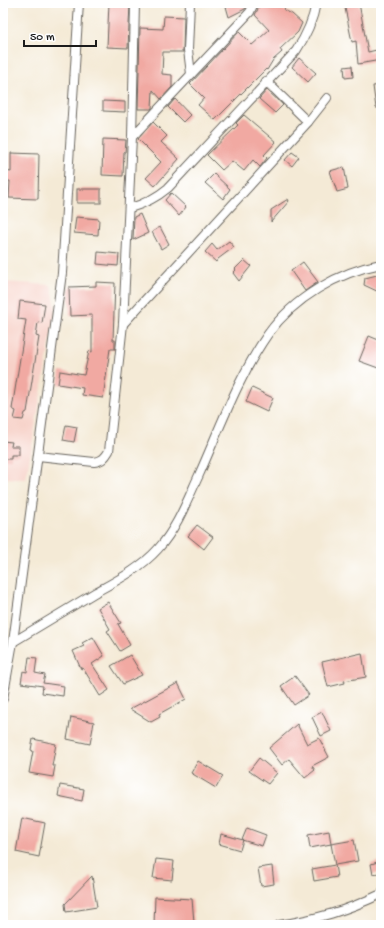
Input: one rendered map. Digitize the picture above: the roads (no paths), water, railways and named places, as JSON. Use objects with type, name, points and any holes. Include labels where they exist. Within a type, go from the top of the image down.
[{"type":"street","points":[[3,699],[13,642],[62,273],[79,3]]},
{"type":"street","points":[[38,456],[94,462],[101,461],[106,457],[109,451],[123,324],[130,208],[135,3]]},
{"type":"street","points":[[190,3],[188,50],[191,74]]},
{"type":"street","points":[[132,137],[250,12],[254,3]]},
{"type":"street","points":[[130,208],[146,203],[168,188],[266,81],[296,51],[310,26],[316,3]]},
{"type":"street","points":[[266,81],[308,122]]},
{"type":"street","points":[[123,324],[308,122],[327,98]]},
{"type":"street","points":[[13,642],[121,578],[141,565],[158,550],[172,532],[183,511],[239,386],[268,333],[290,309],[316,290],[344,275],[381,264]]},
{"type":"street","points":[[279,925],[328,915],[356,906],[381,894]]}]
